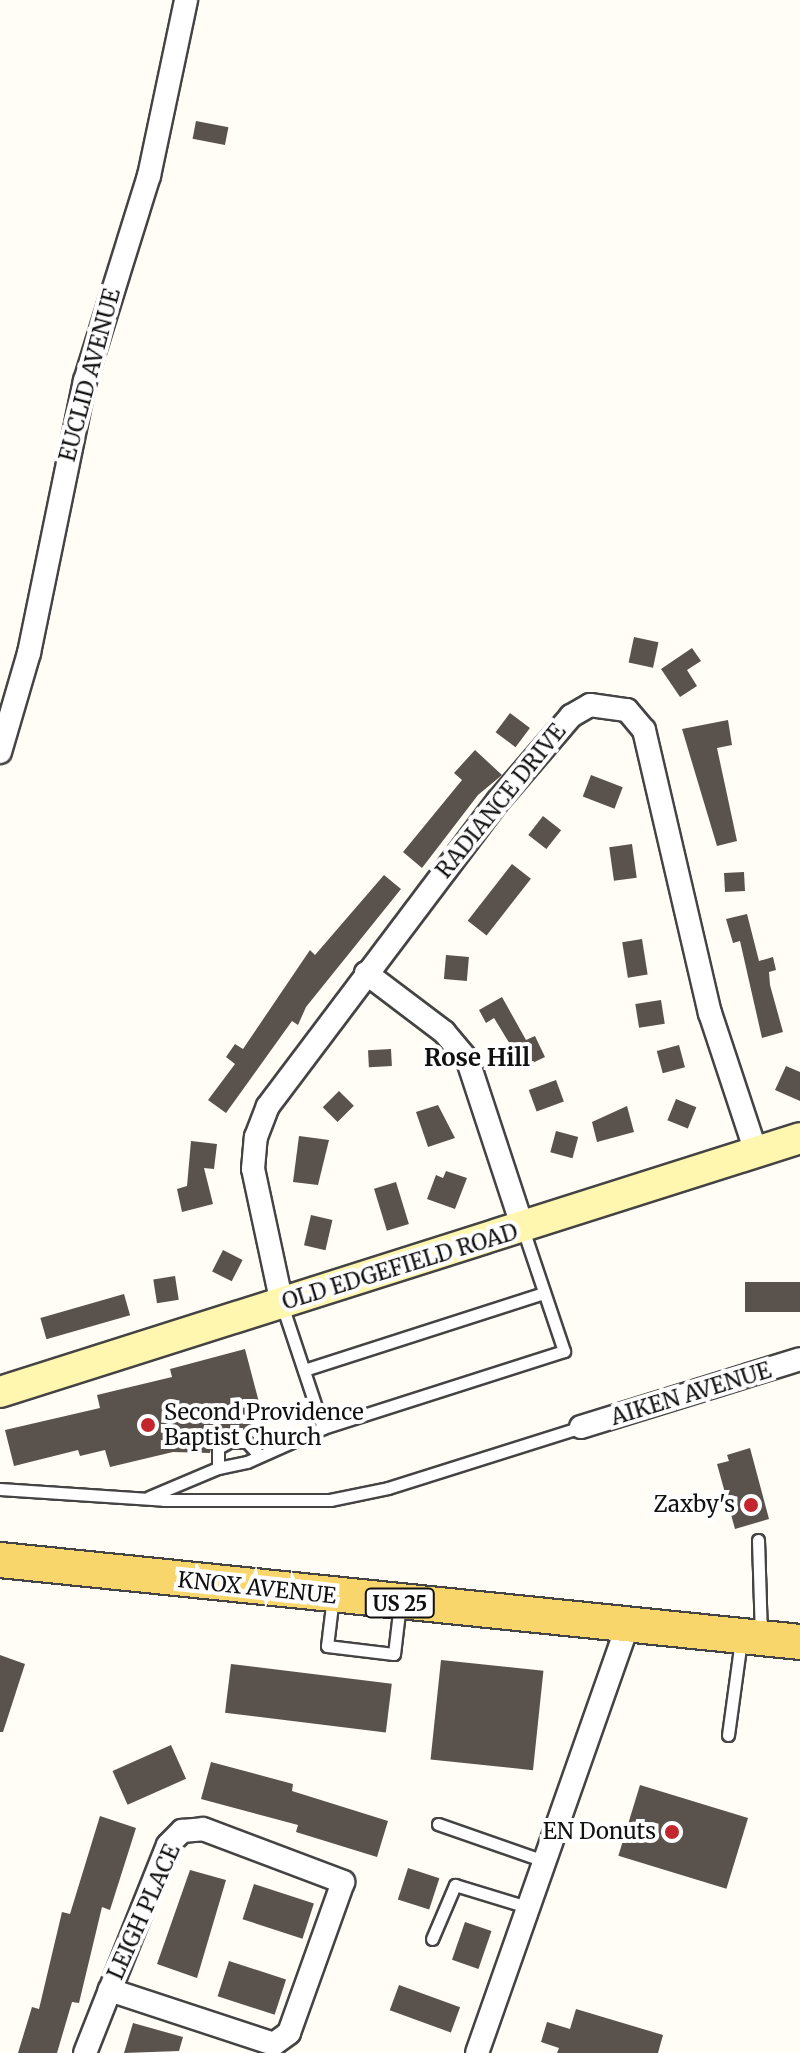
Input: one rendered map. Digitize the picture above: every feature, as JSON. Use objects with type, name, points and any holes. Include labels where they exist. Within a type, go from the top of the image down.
[{"type":"main road","name":"KNOX AVENUE","points":[[0,1560],[627,1628],[800,1642]]},
{"type":"street","name":"EUCLID AVENUE","points":[[0,752],[29,653],[85,381],[149,176],[186,0]]},
{"type":"street","name":"RADIANCE DRIVE","points":[[282,1304],[253,1169],[256,1137],[272,1099],[366,973],[571,716],[590,705],[615,705],[644,730],[710,1013],[756,1152]]},
{"type":"street","points":[[366,973],[444,1032],[468,1061],[523,1228]]},
{"type":"street","name":"OLD EDGEFIELD ROAD","points":[[0,1392],[800,1138]]},
{"type":"street","name":"AIKEN AVENUE","points":[[581,1427],[800,1359]]},
{"type":"street","points":[[477,2053],[547,1862],[627,1628]]},
{"type":"street","name":"LEIGH PLACE","points":[[85,2053],[110,1990],[168,1845],[182,1831],[203,1829],[343,1882],[289,2033],[274,2044],[110,1990]]},
{"type":"lane","points":[[145,1498],[218,1468],[247,1462],[258,1454],[323,1428],[564,1351],[523,1228]]},
{"type":"lane","points":[[304,1370],[544,1293]]},
{"type":"lane","points":[[282,1304],[323,1428]]},
{"type":"lane","points":[[0,1489],[145,1498],[304,1502],[360,1496],[581,1427]]},
{"type":"lane","points":[[218,1468],[218,1448],[229,1442],[247,1442],[258,1454]]},
{"type":"lane","points":[[728,1735],[751,1639],[758,1540]]},
{"type":"lane","points":[[333,1596],[327,1646],[394,1654],[401,1604]]},
{"type":"lane","points":[[438,1824],[547,1862]]},
{"type":"lane","points":[[432,1939],[455,1885],[530,1908]]},
{"type":"building","points":[[196,121],[228,127],[225,145],[193,139]]},
{"type":"building","points":[[634,637],[658,642],[653,668],[629,662]]},
{"type":"building","points":[[692,648],[701,661],[687,670],[697,686],[680,697],[661,669]]},
{"type":"building","points":[[510,713],[530,728],[516,747],[496,732]]},
{"type":"building","points":[[728,720],[732,745],[717,748],[737,841],[717,846],[682,729]]},
{"type":"building","points":[[475,750],[502,775],[478,795],[422,868],[403,852],[462,780],[454,773]]},
{"type":"building","points":[[591,775],[623,787],[614,809],[583,796]]},
{"type":"building","points":[[543,816],[561,830],[546,849],[528,835]]},
{"type":"building","points":[[632,844],[637,878],[614,881],[609,847]]},
{"type":"building","points":[[512,864],[531,879],[487,936],[468,921]]},
{"type":"building","points":[[744,872],[745,891],[725,892],[724,873]]},
{"type":"building","points":[[384,875],[401,889],[306,1007],[298,1025],[292,1021],[226,1113],[208,1100],[235,1064],[226,1057],[235,1044],[243,1049],[310,950],[315,955]]},
{"type":"building","points":[[747,914],[759,961],[773,957],[776,970],[769,972],[770,985],[783,1032],[762,1038],[740,941],[733,943],[726,919]]},
{"type":"building","points":[[642,939],[648,975],[628,978],[622,942]]},
{"type":"building","points":[[446,955],[469,957],[467,981],[444,979]]},
{"type":"building","points":[[502,997],[526,1040],[535,1036],[545,1057],[524,1067],[494,1018],[486,1023],[479,1010]]},
{"type":"building","points":[[661,1000],[665,1024],[639,1028],[635,1004]]},
{"type":"building","points":[[679,1045],[685,1067],[663,1073],[657,1051]]},
{"type":"building","points":[[391,1049],[392,1066],[369,1067],[368,1050]]},
{"type":"building","points":[[786,1066],[800,1072],[800,1101],[775,1090]]},
{"type":"building","points":[[556,1080],[564,1102],[537,1112],[529,1090]]},
{"type":"building","points":[[339,1091],[354,1106],[338,1122],[323,1107]]},
{"type":"building","points":[[676,1099],[696,1107],[688,1129],[667,1120]]},
{"type":"building","points":[[438,1105],[455,1138],[428,1147],[416,1112]]},
{"type":"building","points":[[627,1106],[634,1132],[597,1142],[592,1122]]},
{"type":"building","points":[[556,1131],[578,1137],[573,1158],[550,1152]]},
{"type":"building","points":[[299,1136],[329,1140],[318,1185],[293,1182]]},
{"type":"building","points":[[191,1141],[217,1144],[214,1169],[204,1168],[213,1204],[182,1212],[177,1189],[187,1186]]},
{"type":"building","points":[[446,1171],[467,1178],[455,1209],[427,1199],[436,1175],[443,1178]]},
{"type":"building","points":[[396,1182],[409,1224],[387,1231],[374,1189]]},
{"type":"building","points":[[311,1215],[332,1220],[325,1250],[304,1245]]},
{"type":"building","points":[[223,1250],[243,1260],[232,1281],[212,1271]]},
{"type":"building","points":[[175,1276],[179,1300],[157,1303],[153,1279]]},
{"type":"building","points":[[745,1282],[800,1282],[800,1312],[745,1312]]},
{"type":"building","points":[[124,1294],[130,1315],[46,1339],[40,1318]]},
{"type":"building","points":[[245,1349],[261,1410],[249,1431],[230,1427],[232,1434],[213,1441],[210,1453],[173,1452],[110,1467],[105,1450],[80,1456],[78,1450],[14,1466],[5,1430],[100,1408],[97,1395],[172,1377],[170,1369]]},
{"type":"building","points":[[750,1448],[769,1519],[735,1529],[717,1464],[729,1461],[727,1455]]},
{"type":"building","points":[[0,1655],[25,1664],[3,1732],[0,1732]]},
{"type":"building","points":[[441,1660],[543,1671],[533,1770],[431,1759]]},
{"type":"building","points":[[231,1664],[392,1684],[386,1732],[225,1713]]},
{"type":"building","points":[[171,1745],[186,1779],[128,1805],[113,1771]]},
{"type":"building","points":[[211,1762],[293,1784],[292,1791],[388,1821],[377,1857],[296,1832],[298,1825],[201,1799]]},
{"type":"building","points":[[640,1785],[748,1818],[726,1889],[618,1856]]},
{"type":"building","points":[[100,1816],[136,1828],[110,1910],[102,1907],[79,2003],[72,2002],[57,2053],[18,2053],[32,2007],[39,2009],[62,1912],[70,1914]]},
{"type":"building","points":[[408,1868],[439,1878],[429,1910],[398,1899]]},
{"type":"building","points":[[190,1870],[226,1880],[197,1978],[157,1964]]},
{"type":"building","points":[[254,1884],[314,1903],[302,1939],[243,1919]]},
{"type":"building","points":[[465,1922],[491,1931],[478,1969],[452,1960]]},
{"type":"building","points":[[229,1961],[286,1980],[275,2015],[218,1996]]},
{"type":"building","points":[[399,1985],[460,2007],[451,2033],[390,2010]]},
{"type":"building","points":[[576,2009],[663,2035],[658,2053],[557,2053],[559,2048],[541,2042],[547,2022],[570,2029]]},
{"type":"building","points":[[133,2023],[183,2037],[179,2051],[124,2053]]},
{"type":"place","name":"Second Providence Baptist Church","points":[[148,1425]]},
{"type":"place","name":"Zaxby's","points":[[751,1505]]},
{"type":"place","name":"EN Donuts","points":[[672,1832]]},
{"type":"district","name":"Rose Hill","points":[[477,1058]]}]
